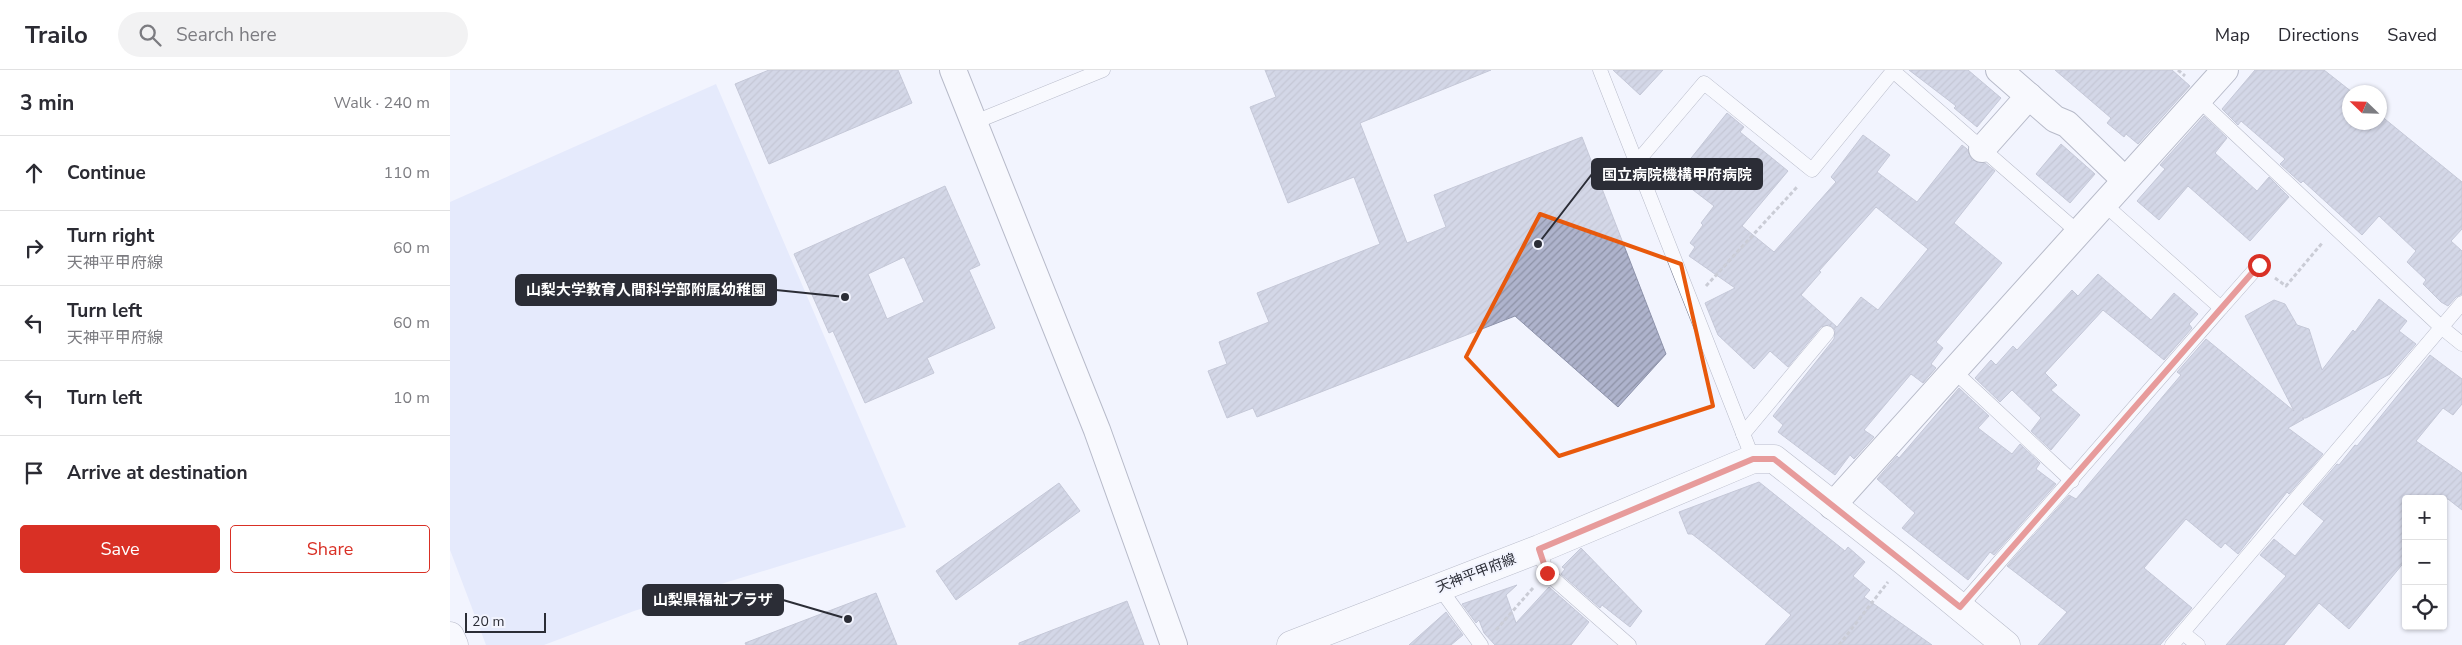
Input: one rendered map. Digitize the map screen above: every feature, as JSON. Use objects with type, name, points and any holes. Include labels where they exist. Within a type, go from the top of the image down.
[{"type":"main road","name":"天神平甲府線","points":[[1291,645],[1439,587],[1543,561],[1753,459],[1774,459],[1904,561],[2006,645]]},
{"type":"main road","points":[[450,636],[454,645]]},
{"type":"street","points":[[953,70],[1097,430],[1174,645]]},
{"type":"street","points":[[2000,70],[2055,119],[2067,124],[2125,180]]},
{"type":"street","points":[[1832,506],[2225,70]]},
{"type":"street","points":[[1982,149],[2029,96]]},
{"type":"lane","points":[[974,122],[1103,70]]},
{"type":"lane","points":[[1600,70],[1753,459]]},
{"type":"lane","points":[[1636,162],[1704,83],[1812,170],[1892,70],[2079,233]]},
{"type":"lane","points":[[2199,100],[2441,327],[2462,344]]},
{"type":"lane","points":[[2104,204],[2221,308]]},
{"type":"lane","points":[[1960,607],[2259,265]]},
{"type":"lane","points":[[2172,645],[2462,303]]},
{"type":"lane","points":[[1743,434],[1827,333]]},
{"type":"lane","points":[[1954,371],[2072,481]]},
{"type":"lane","points":[[1543,561],[1629,645]]},
{"type":"lane","points":[[1439,587],[1480,645]]},
{"type":"lane","points":[[2183,632],[2198,645]]},
{"type":"path","points":[[1692,302],[1812,170]]},
{"type":"path","points":[[2259,265],[2286,286],[2336,227]]},
{"type":"path","points":[[1496,630],[1543,561]]},
{"type":"path","points":[[1839,645],[1904,561]]},
{"type":"highlighted area","points":[[1540,214],[1681,264],[1713,406],[1559,456],[1466,357]]},
{"type":"shaded area","points":[[716,84],[906,527],[634,611],[544,645],[486,645],[450,550],[450,202]]},
{"type":"building","points":[[769,70],[898,70],[912,103],[769,164],[735,84]]},
{"type":"building","points":[[1265,70],[1491,70],[1360,123],[1407,243],[1446,227],[1434,195],[1582,137],[1666,354],[1618,407],[1515,316],[1257,417],[1253,408],[1227,418],[1208,371],[1227,364],[1219,342],[1269,322],[1257,293],[1380,244],[1354,177],[1288,203],[1250,107],[1276,97]]},
{"type":"building","points":[[1613,70],[1663,70],[1640,95]]},
{"type":"building","points":[[1909,70],[1968,70],[2001,98],[1977,127],[1954,108],[1956,106]]},
{"type":"building","points":[[2055,70],[2172,70],[2190,86],[2138,144],[2126,134],[2124,137],[2107,123],[2111,118]]},
{"type":"building","points":[[2255,70],[2324,70],[2343,85],[2342,130],[2387,130],[2387,121],[2462,182],[2462,229],[2451,241],[2462,251],[2462,294],[2456,297],[2448,306],[2441,302],[2423,284],[2426,280],[2407,262],[2416,251],[2379,216],[2362,235],[2303,181],[2301,183],[2280,164],[2285,159],[2241,121],[2238,125],[2222,109]]},
{"type":"building","points":[[1727,113],[1744,127],[1740,132],[1788,171],[1742,226],[1774,252],[1836,182],[1831,177],[1863,135],[1890,155],[1877,172],[1917,202],[1962,145],[1967,149],[1972,160],[1985,163],[1995,171],[1954,223],[2002,263],[1936,342],[1943,348],[1931,364],[1936,368],[1923,383],[1911,374],[1864,430],[1874,437],[1854,459],[1850,455],[1835,475],[1778,432],[1783,425],[1773,416],[1834,339],[1835,330],[1829,325],[1821,327],[1788,367],[1770,351],[1754,369],[1718,335],[1705,303],[1735,288],[1689,256],[1695,247],[1690,243],[1703,225],[1701,223],[1714,206],[1676,177]],"holes":[[[1876,207],[1928,249],[1878,310],[1861,297],[1837,327],[1801,295],[1821,272],[1819,271]]]},
{"type":"building","points":[[2204,116],[2227,138],[2215,153],[2257,191],[2269,177],[2289,197],[2250,241],[2188,186],[2159,220],[2137,201],[2165,169],[2160,165]]},
{"type":"building","points":[[2061,144],[2095,174],[2070,203],[2036,174]]},
{"type":"building","points":[[945,186],[980,265],[969,270],[995,328],[927,358],[934,373],[865,403],[833,331],[829,333],[794,254]],"holes":[[[904,257],[924,302],[887,319],[868,274]]]},
{"type":"building","points":[[2098,274],[2151,320],[2174,293],[2198,314],[2189,324],[2192,328],[2164,360],[2103,310],[2045,373],[2057,385],[2051,390],[2080,415],[2051,450],[2031,431],[2041,418],[2012,390],[2000,402],[1975,378],[1991,360],[1996,365],[2013,346],[2017,350],[2072,290],[2078,296]]},
{"type":"building","points":[[2379,299],[2407,321],[2399,331],[2416,344],[2390,374],[2306,418],[2302,418],[2304,419],[2288,428],[2323,454],[2289,494],[2287,492],[2238,554],[2225,543],[2221,548],[2186,519],[2144,568],[2192,608],[2160,645],[2038,645],[2067,612],[2007,566],[2069,495],[2076,499],[2181,375],[2177,372],[2206,339],[2294,411],[2245,316],[2274,300],[2285,304],[2297,325],[2309,329],[2322,370],[2353,330],[2355,332]]},
{"type":"building","points":[[2430,355],[2462,379],[2462,404],[2453,415],[2443,408],[2416,441],[2462,473],[2462,510],[2447,499],[2447,495],[2402,495],[2402,565],[2349,629],[2319,603],[2284,645],[2226,645],[2286,576],[2260,555],[2274,539],[2295,556],[2324,521],[2303,504],[2337,464],[2339,465],[2355,445],[2357,446]]},
{"type":"building","points":[[1959,388],[1989,416],[1978,428],[2012,454],[2020,444],[2040,463],[2036,469],[2056,484],[1994,555],[1990,552],[1968,580],[1902,528],[1915,513],[1877,479],[1897,456],[1899,458]]},
{"type":"building","points":[[1759,482],[1845,551],[1848,547],[1865,562],[1853,576],[1870,590],[1864,597],[1932,645],[1765,645],[1791,615],[1715,552],[1692,534],[1688,534],[1679,512]]},
{"type":"building","points":[[1059,483],[1080,511],[956,600],[936,571]]},
{"type":"building","points":[[1581,548],[1642,611],[1630,627],[1602,605],[1600,608],[1561,574],[1565,569],[1562,567]]},
{"type":"building","points":[[1517,585],[1506,595],[1516,623],[1549,587],[1589,622],[1571,645],[1495,645],[1484,633],[1479,620],[1476,623],[1462,604]]},
{"type":"building","points":[[876,593],[897,645],[746,645],[745,643]]},
{"type":"building","points":[[1127,601],[1144,645],[1019,645],[1019,643]]},
{"type":"building","points":[[1446,612],[1463,635],[1451,645],[1409,645]]},
{"type":"place","name":"国立病院機構甲府病院","points":[[1538,244]]},
{"type":"place","name":"山梨大学教育人間科学部附属幼稚園","points":[[845,297]]},
{"type":"place","name":"山梨県福祉プラザ","points":[[848,619]]},
{"type":"route","points":[[1547,573],[1539,549],[1753,459],[1774,459],[1960,607],[2259,265]]}]
